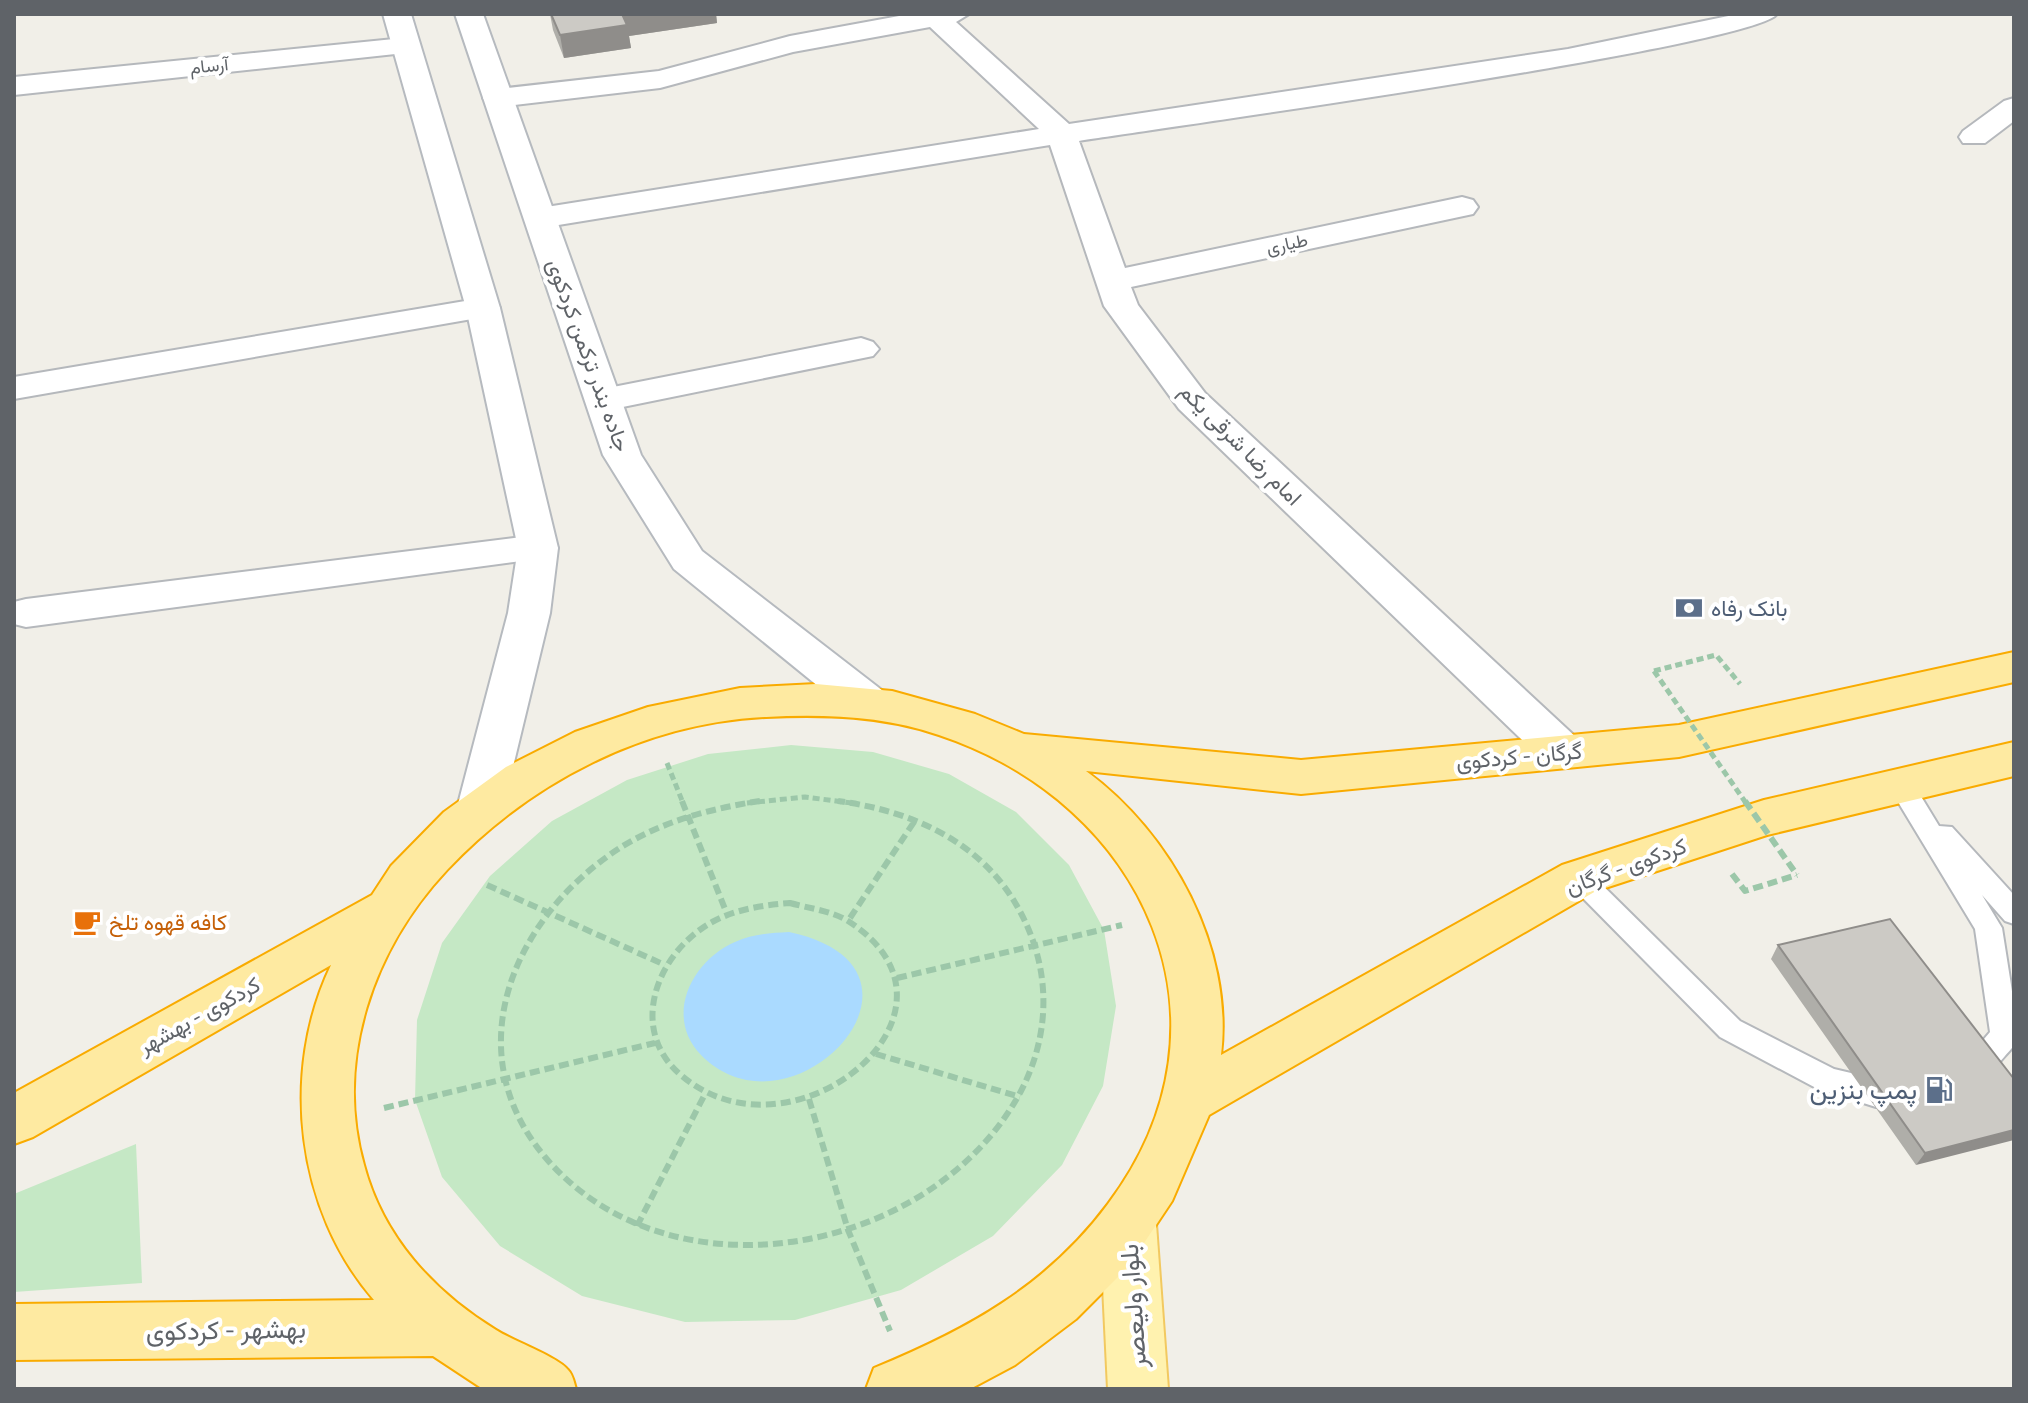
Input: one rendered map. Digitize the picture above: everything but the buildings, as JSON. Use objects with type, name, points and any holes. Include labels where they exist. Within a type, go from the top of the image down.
[{"type":"highway","name":"گرگان - کردکوی","points":[[1017,748],[1301,777],[1679,741],[2014,667]]},
{"type":"highway","points":[[546,1389],[492,1364],[438,1328],[380,1267],[343,1197],[326,1123],[333,1035],[349,977],[383,911],[427,856],[480,808],[533,772],[589,744],[649,721],[722,705],[795,699],[867,702],[920,712],[970,727],[1017,748],[1066,779],[1110,816],[1146,861],[1173,911],[1191,970],[1197,1034],[1187,1100],[1165,1162],[1128,1224],[1070,1287],[998,1342],[904,1387]]},
{"type":"highway","name":"کردکوی - گرگان","points":[[1187,1100],[1304,1037],[1579,878],[1764,818],[2014,759]]},
{"type":"highway","name":"کردکوی - بهشهر","points":[[14,1120],[383,911]]},
{"type":"highway","name":"بهشهر - کردکوی","points":[[14,1332],[438,1328]]},
{"type":"main road","name":"بلوار ولیعصر","points":[[1128,1224],[1138,1389]]},
{"type":"street","name":"جاده بندر ترکمن کردکوی","points":[[469,14],[622,455],[688,560],[867,702]]},
{"type":"street","points":[[540,218],[1061,133],[1568,57],[1736,24],[1763,14]]},
{"type":"street","points":[[498,98],[660,79],[790,44],[941,15]]},
{"type":"street","name":"امام رضا شرقی یکم","points":[[941,15],[1061,133],[1121,306],[1192,401],[1563,752]]},
{"type":"street","points":[[400,30],[483,308],[538,548],[529,613],[480,808]]},
{"type":"street","name":"آرسام","points":[[14,86],[400,30]]},
{"type":"street","points":[[1974,137],[2014,107]]},
{"type":"street","name":"طیاری","points":[[1113,281],[1462,207]]},
{"type":"street","points":[[14,388],[483,308]]},
{"type":"street","points":[[603,400],[861,349]]},
{"type":"street","points":[[26,613],[538,548]]},
{"type":"lane","points":[[1902,787],[2014,913]]},
{"type":"lane","points":[[1902,787],[1988,928],[2005,1036],[1956,1088]]},
{"type":"lane","points":[[1579,878],[1730,1029],[1826,1079],[1876,1094],[1918,1097]]},
{"type":"path","points":[[1716,655],[1654,671],[1797,875],[1745,891]]},
{"type":"path","points":[[649,721],[690,814],[727,914]]},
{"type":"path","points":[[805,797],[862,803],[916,819],[969,850],[1011,893],[1038,946],[1046,994],[1041,1045],[1020,1097],[991,1139],[952,1176],[903,1207],[848,1230],[776,1244],[704,1243],[637,1226],[573,1189],[527,1138],[503,1079],[501,1020],[516,963],[548,911],[588,871],[636,838],[690,814],[748,800],[805,797]]},
{"type":"path","points":[[850,918],[916,819]]},
{"type":"path","points":[[487,885],[665,965]]},
{"type":"path","points":[[790,903],[822,907],[850,918],[872,934],[888,954],[897,978],[898,1003],[891,1029],[876,1054],[847,1081],[809,1099],[773,1105],[738,1103],[705,1094],[667,1063],[655,1043],[651,1016],[653,991],[665,965],[682,945],[727,914],[758,905],[790,903]]},
{"type":"path","points":[[897,978],[1173,911]]},
{"type":"path","points":[[326,1123],[655,1043]]},
{"type":"path","points":[[876,1054],[1020,1097]]},
{"type":"path","points":[[637,1226],[705,1094]]},
{"type":"path","points":[[809,1099],[848,1230],[904,1387]]},
{"type":"green space","points":[[791,745],[873,752],[949,774],[1016,812],[1069,865],[1104,930],[1116,1006],[1103,1086],[1062,1165],[993,1236],[901,1290],[795,1320],[685,1322],[582,1296],[500,1246],[442,1177],[415,1100],[417,1020],[442,943],[490,876],[552,821],[627,780],[708,754]]},
{"type":"green space","points":[[136,1144],[142,1283],[14,1292],[14,1194]]},
{"type":"water","points":[[789,932],[838,951],[860,979],[860,1011],[843,1042],[814,1066],[777,1080],[738,1078],[701,1055],[690,1040],[684,1008],[688,991],[695,976],[719,951],[748,937]]},
{"type":"place","name":"بانک رفاه","points":[[1689,608]]},
{"type":"place","name":"کافه قهوه تلخ","points":[[87,922]]},
{"type":"place","name":"پمپ بنزین","points":[[1939,1090]]}]
